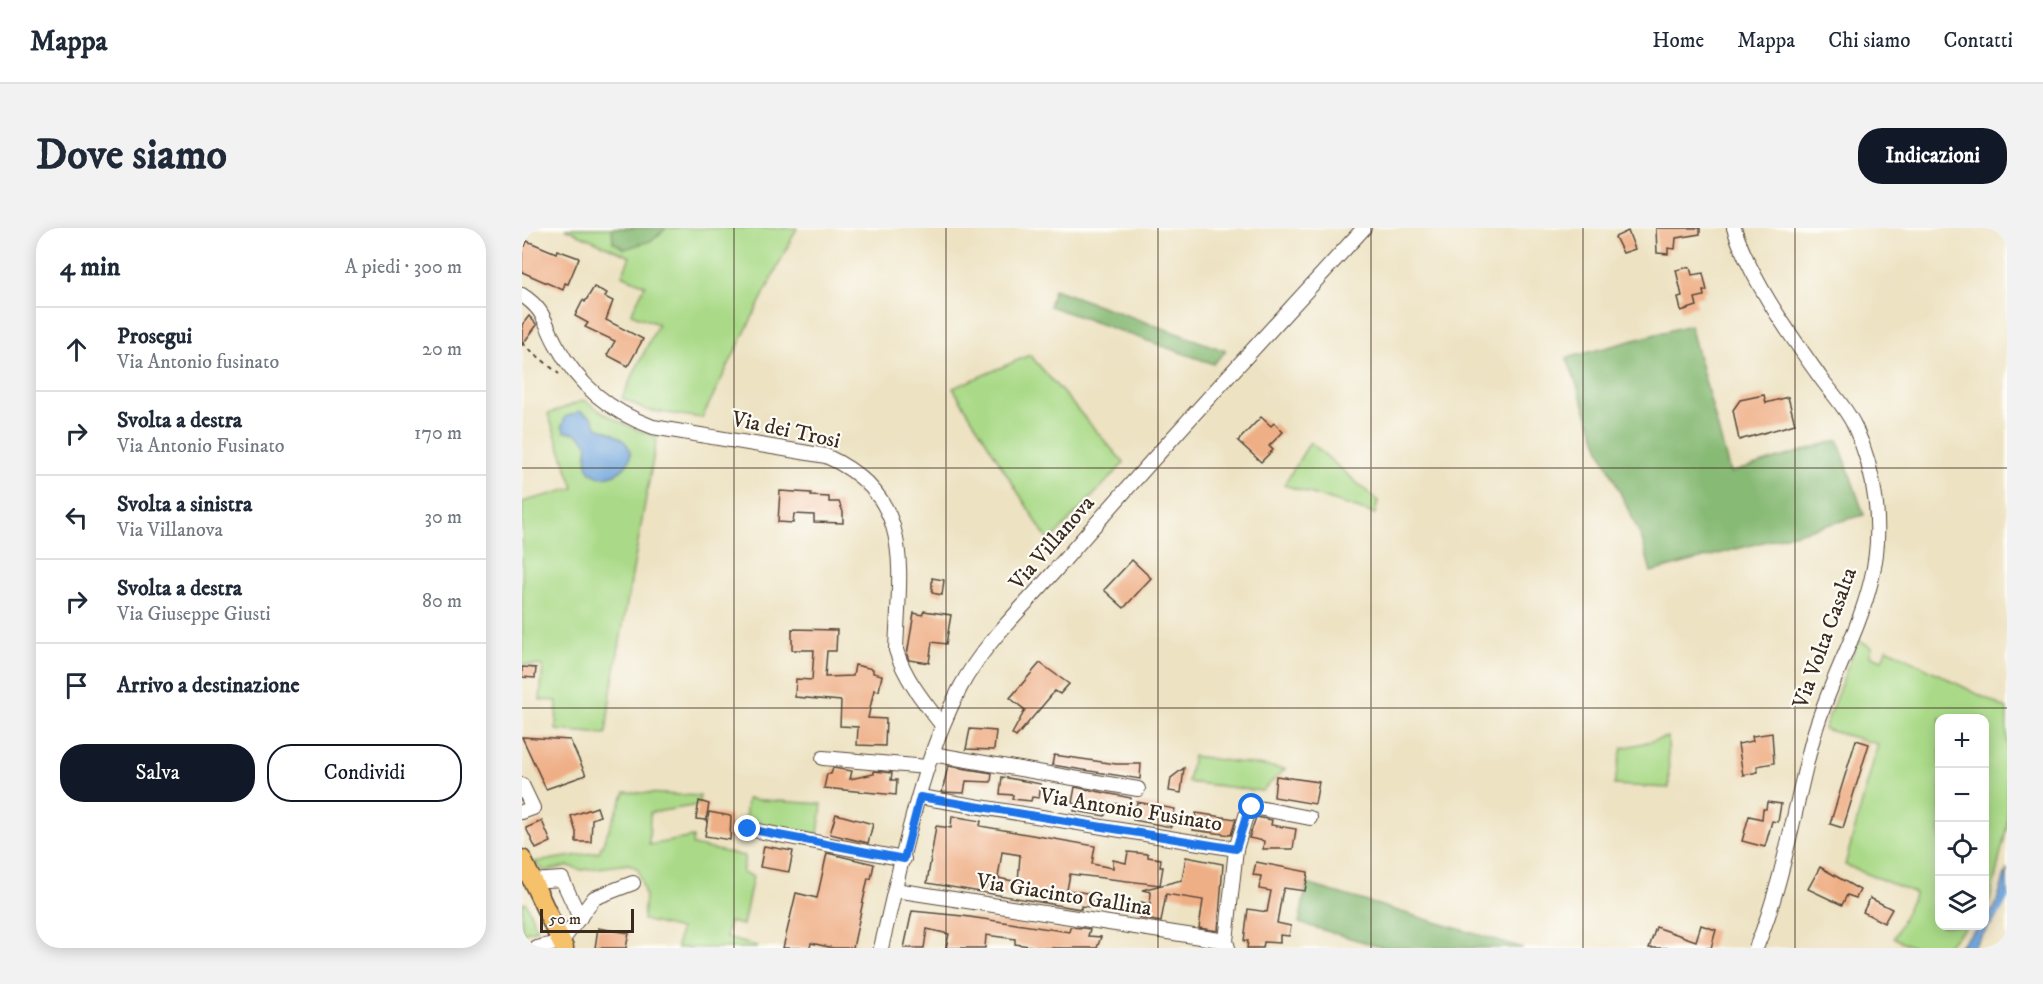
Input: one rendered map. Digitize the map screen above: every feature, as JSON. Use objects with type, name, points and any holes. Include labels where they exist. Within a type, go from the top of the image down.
[{"type":"main road","points":[[522,859],[562,945]]},
{"type":"street","name":"Via Villanova","points":[[881,948],[929,760],[942,725],[961,686],[981,656],[1108,510],[1364,228]]},
{"type":"street","name":"Via Volta Casalta","points":[[1734,228],[1748,264],[1854,425],[1871,475],[1876,507],[1876,546],[1872,580],[1819,717],[1798,795],[1777,892],[1756,948]]},
{"type":"street","name":"Via dei Trosi","points":[[522,295],[534,303],[545,316],[554,340],[577,375],[600,401],[627,418],[653,427],[826,456],[849,466],[871,484],[887,506],[897,545],[898,657],[915,691],[942,725]]},
{"type":"street","points":[[823,758],[929,760],[1138,789]]},
{"type":"street","points":[[522,785],[533,808],[522,812]]},
{"type":"street","name":"Via Antonio Fusinato","points":[[920,797],[1236,849]]},
{"type":"street","name":"Via Antonio Fusinato","points":[[1227,944],[1236,849],[1248,810],[1252,807],[1310,818]]},
{"type":"street","points":[[748,829],[904,859]]},
{"type":"street","points":[[532,880],[562,879],[580,918]]},
{"type":"street","points":[[537,948],[562,945],[594,898],[633,883]]},
{"type":"street","name":"Via Giacinto Gallina","points":[[895,890],[1227,944]]},
{"type":"path","points":[[522,343],[561,376],[577,375]]},
{"type":"green space","points":[[565,228],[797,228],[702,418],[646,410],[622,398],[658,324],[631,314],[645,285],[622,275],[630,257]]},
{"type":"green space","points":[[612,228],[666,228],[653,240],[625,249],[613,242]]},
{"type":"green space","points":[[1054,289],[1226,351],[1213,364],[1049,306]]},
{"type":"green space","points":[[1690,325],[1730,473],[1838,440],[1864,515],[1651,572],[1642,539],[1601,452],[1567,358]]},
{"type":"green space","points":[[1030,355],[1124,463],[1049,542],[953,388]]},
{"type":"green space","points":[[584,400],[619,422],[657,437],[611,691],[606,734],[556,730],[557,701],[540,700],[543,666],[522,664],[522,502],[574,488],[548,414]]},
{"type":"green space","points":[[1310,442],[1378,501],[1375,514],[1284,485]]},
{"type":"green space","points":[[1858,640],[1872,647],[1870,655],[1882,660],[1887,648],[2007,709],[2007,826],[1989,904],[1989,714],[1935,714],[1935,930],[1963,930],[1944,948],[1915,948],[1894,938],[1915,893],[1845,865],[1878,744],[1824,729]]},
{"type":"green space","points":[[1668,737],[1669,788],[1614,785],[1622,748]]},
{"type":"green space","points":[[1193,756],[1285,769],[1262,791],[1188,782]]},
{"type":"green space","points":[[625,792],[700,796],[698,805],[650,813],[649,845],[693,837],[692,845],[745,856],[742,873],[753,876],[743,925],[729,922],[726,938],[757,946],[756,948],[677,948],[680,929],[643,920],[645,895],[638,869],[629,864],[582,870],[568,866],[545,871],[534,862],[599,852]]},
{"type":"green space","points":[[747,799],[822,804],[818,834],[745,822]]},
{"type":"green space","points":[[1307,884],[1523,948],[1384,948],[1299,923]]},
{"type":"green space","points":[[526,903],[537,929],[522,933],[522,904]]},
{"type":"water","points":[[580,411],[592,417],[597,427],[621,439],[630,451],[628,463],[619,472],[607,476],[595,475],[587,465],[588,446],[582,437],[565,432],[562,426],[565,417]]},
{"type":"water","points":[[2007,869],[2007,896],[1989,927],[1989,914],[1995,907]]},
{"type":"water","points":[[1975,930],[1986,930],[1972,948],[1957,948]]},
{"type":"building","points":[[1656,228],[1700,228],[1700,234],[1676,238],[1675,249],[1668,248],[1668,254],[1657,253]]},
{"type":"building","points":[[1628,231],[1635,249],[1623,253],[1615,237]]},
{"type":"building","points":[[527,241],[556,253],[557,250],[579,258],[563,290],[522,272],[522,245],[525,246]]},
{"type":"building","points":[[1690,267],[1692,275],[1703,273],[1707,291],[1703,291],[1704,296],[1695,298],[1697,306],[1681,311],[1678,297],[1682,296],[1676,270]]},
{"type":"building","points":[[594,287],[607,293],[605,297],[613,301],[606,320],[643,339],[628,366],[607,355],[615,341],[585,327],[588,323],[575,316],[583,300],[585,302]]},
{"type":"building","points":[[529,316],[537,325],[522,345],[522,325]]},
{"type":"building","points":[[1764,395],[1766,403],[1788,397],[1795,424],[1739,440],[1733,410],[1740,400]]},
{"type":"building","points":[[1261,417],[1271,426],[1274,423],[1283,432],[1269,446],[1273,450],[1261,462],[1238,441]]},
{"type":"building","points":[[780,491],[811,493],[811,496],[829,497],[829,502],[839,502],[843,512],[843,523],[814,522],[814,515],[794,514],[793,523],[778,522]]},
{"type":"building","points":[[1132,560],[1151,578],[1124,608],[1104,590]]},
{"type":"building","points":[[932,578],[944,580],[942,595],[932,593]]},
{"type":"building","points":[[924,611],[951,615],[946,644],[932,642],[929,663],[909,660],[907,655],[914,613],[922,615]]},
{"type":"building","points":[[792,629],[837,630],[836,651],[827,651],[825,677],[853,676],[855,665],[873,669],[873,673],[882,675],[879,691],[874,690],[868,718],[886,719],[885,746],[857,745],[858,727],[840,726],[841,701],[795,697],[796,679],[812,680],[814,650],[792,650]]},
{"type":"building","points":[[1040,663],[1069,684],[1060,694],[1055,691],[1016,737],[1012,734],[1025,710],[1010,698]]},
{"type":"building","points":[[522,667],[536,668],[535,678],[522,677]]},
{"type":"building","points":[[970,729],[996,731],[994,750],[966,749]]},
{"type":"building","points":[[1772,733],[1774,763],[1757,766],[1758,772],[1743,775],[1738,744],[1753,741],[1752,736]]},
{"type":"building","points":[[522,737],[570,740],[586,775],[546,789]]},
{"type":"building","points":[[1856,740],[1869,744],[1843,828],[1830,824]]},
{"type":"building","points":[[1054,755],[1116,764],[1141,764],[1140,779],[1052,765]]},
{"type":"building","points":[[948,766],[992,773],[991,782],[966,781],[964,793],[942,792]]},
{"type":"building","points":[[833,768],[852,771],[850,779],[874,774],[874,771],[892,773],[891,780],[897,780],[896,795],[824,788],[827,774],[831,774]]},
{"type":"building","points":[[1184,768],[1181,793],[1169,791],[1171,778]]},
{"type":"building","points":[[1276,776],[1319,782],[1315,804],[1274,797]]},
{"type":"building","points":[[1002,777],[1041,784],[1039,798],[1032,797],[1031,801],[1012,799],[1013,795],[1000,794]]},
{"type":"building","points":[[1075,787],[1131,798],[1130,805],[1109,803],[1105,816],[1074,811],[1075,804],[1072,803]]},
{"type":"building","points":[[699,801],[709,804],[706,820],[696,819]]},
{"type":"building","points":[[1137,802],[1175,809],[1171,827],[1133,820]]},
{"type":"building","points":[[1767,802],[1781,804],[1778,822],[1772,821],[1765,847],[1742,841],[1749,816],[1762,819],[1763,809],[1766,809]]},
{"type":"building","points":[[597,807],[600,816],[592,819],[591,842],[576,842],[576,832],[571,816]]},
{"type":"building","points":[[709,812],[731,816],[730,840],[705,836]]},
{"type":"building","points":[[1196,813],[1236,819],[1231,835],[1193,830]]},
{"type":"building","points":[[836,814],[873,824],[868,843],[830,834]]},
{"type":"building","points":[[952,816],[981,821],[980,826],[1095,846],[1092,864],[1113,868],[1113,860],[1126,863],[1128,852],[1148,854],[1148,857],[1161,859],[1160,867],[1163,867],[1160,885],[1070,874],[1067,890],[1093,894],[1091,907],[1081,906],[1081,909],[927,883],[936,826],[951,828]],"holes":[[[1002,852],[1020,855],[1018,882],[998,878]]]},
{"type":"building","points":[[1256,817],[1272,820],[1271,825],[1296,829],[1293,849],[1263,849],[1264,841],[1249,838]]},
{"type":"building","points":[[542,821],[551,842],[536,849],[526,828]]},
{"type":"building","points":[[764,846],[793,851],[789,872],[760,867]]},
{"type":"building","points":[[827,853],[874,864],[871,879],[868,878],[853,948],[833,948],[811,943],[810,948],[783,948],[796,893],[817,898]]},
{"type":"building","points":[[1186,857],[1223,864],[1218,931],[1199,928],[1203,900],[1166,894],[1161,922],[1139,918],[1141,902],[1150,904],[1151,892],[1142,890],[1182,880]]},
{"type":"building","points":[[1256,862],[1308,872],[1308,874],[1305,891],[1284,888],[1282,894],[1277,923],[1291,926],[1289,936],[1280,935],[1280,943],[1264,942],[1263,948],[1247,948],[1248,941],[1244,941],[1248,909],[1267,912],[1271,891],[1259,889],[1261,876],[1253,875]]},
{"type":"building","points":[[1820,867],[1860,890],[1856,898],[1847,895],[1842,905],[1808,889]]},
{"type":"building","points":[[1870,898],[1892,909],[1884,923],[1863,912]]},
{"type":"building","points":[[912,911],[963,916],[1069,932],[1070,927],[1083,928],[1090,929],[1088,936],[1101,937],[1097,948],[1044,948],[1015,944],[1015,939],[986,935],[985,948],[946,948],[949,934],[927,929],[924,948],[904,948]]},
{"type":"building","points":[[1701,925],[1716,930],[1711,948],[1649,948],[1656,927],[1696,941]]},
{"type":"building","points":[[598,928],[629,933],[626,948],[595,948]]},
{"type":"waterway","points":[[1996,917],[2007,896]]},
{"type":"route","points":[[748,829],[904,859],[920,797],[1236,849],[1248,810],[1252,807]]}]
